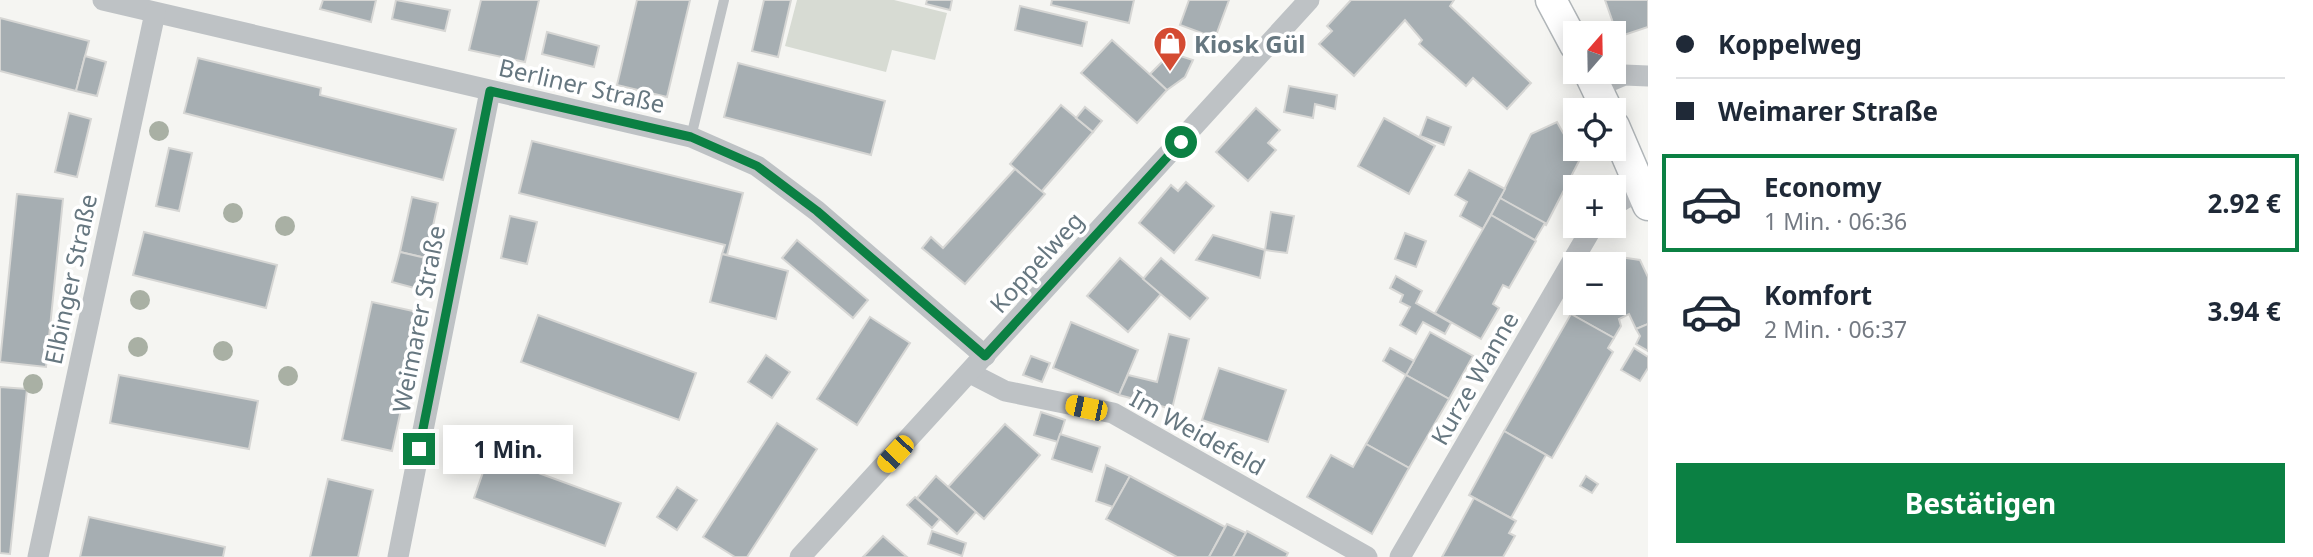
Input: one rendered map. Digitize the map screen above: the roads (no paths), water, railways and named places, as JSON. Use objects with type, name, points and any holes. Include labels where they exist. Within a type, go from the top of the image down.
[{"type":"main road","points":[[1551,0],[1563,22]]},
{"type":"main road","points":[[1626,153],[1645,197]]},
{"type":"street","name":"Berliner Straße","points":[[103,0],[691,137],[757,166],[817,211],[985,356]]},
{"type":"street","name":"Koppelweg","points":[[800,557],[1308,0]]},
{"type":"street","name":"Elbinger Straße","points":[[38,557],[155,13]]},
{"type":"street","points":[[1597,90],[1624,75],[1648,76]]},
{"type":"street","name":"Weimarer Straße","points":[[398,557],[490,91]]},
{"type":"street","points":[[1626,202],[1645,197]]},
{"type":"street","name":"Kurze Wanne","points":[[1400,557],[1586,238]]},
{"type":"street","name":"Im Weidefeld","points":[[970,373],[1005,391],[1113,413],[1355,554]]},
{"type":"lane","points":[[691,137],[724,0]]},
{"type":"place","name":"Kiosk Gül","points":[[1170,73]]}]
